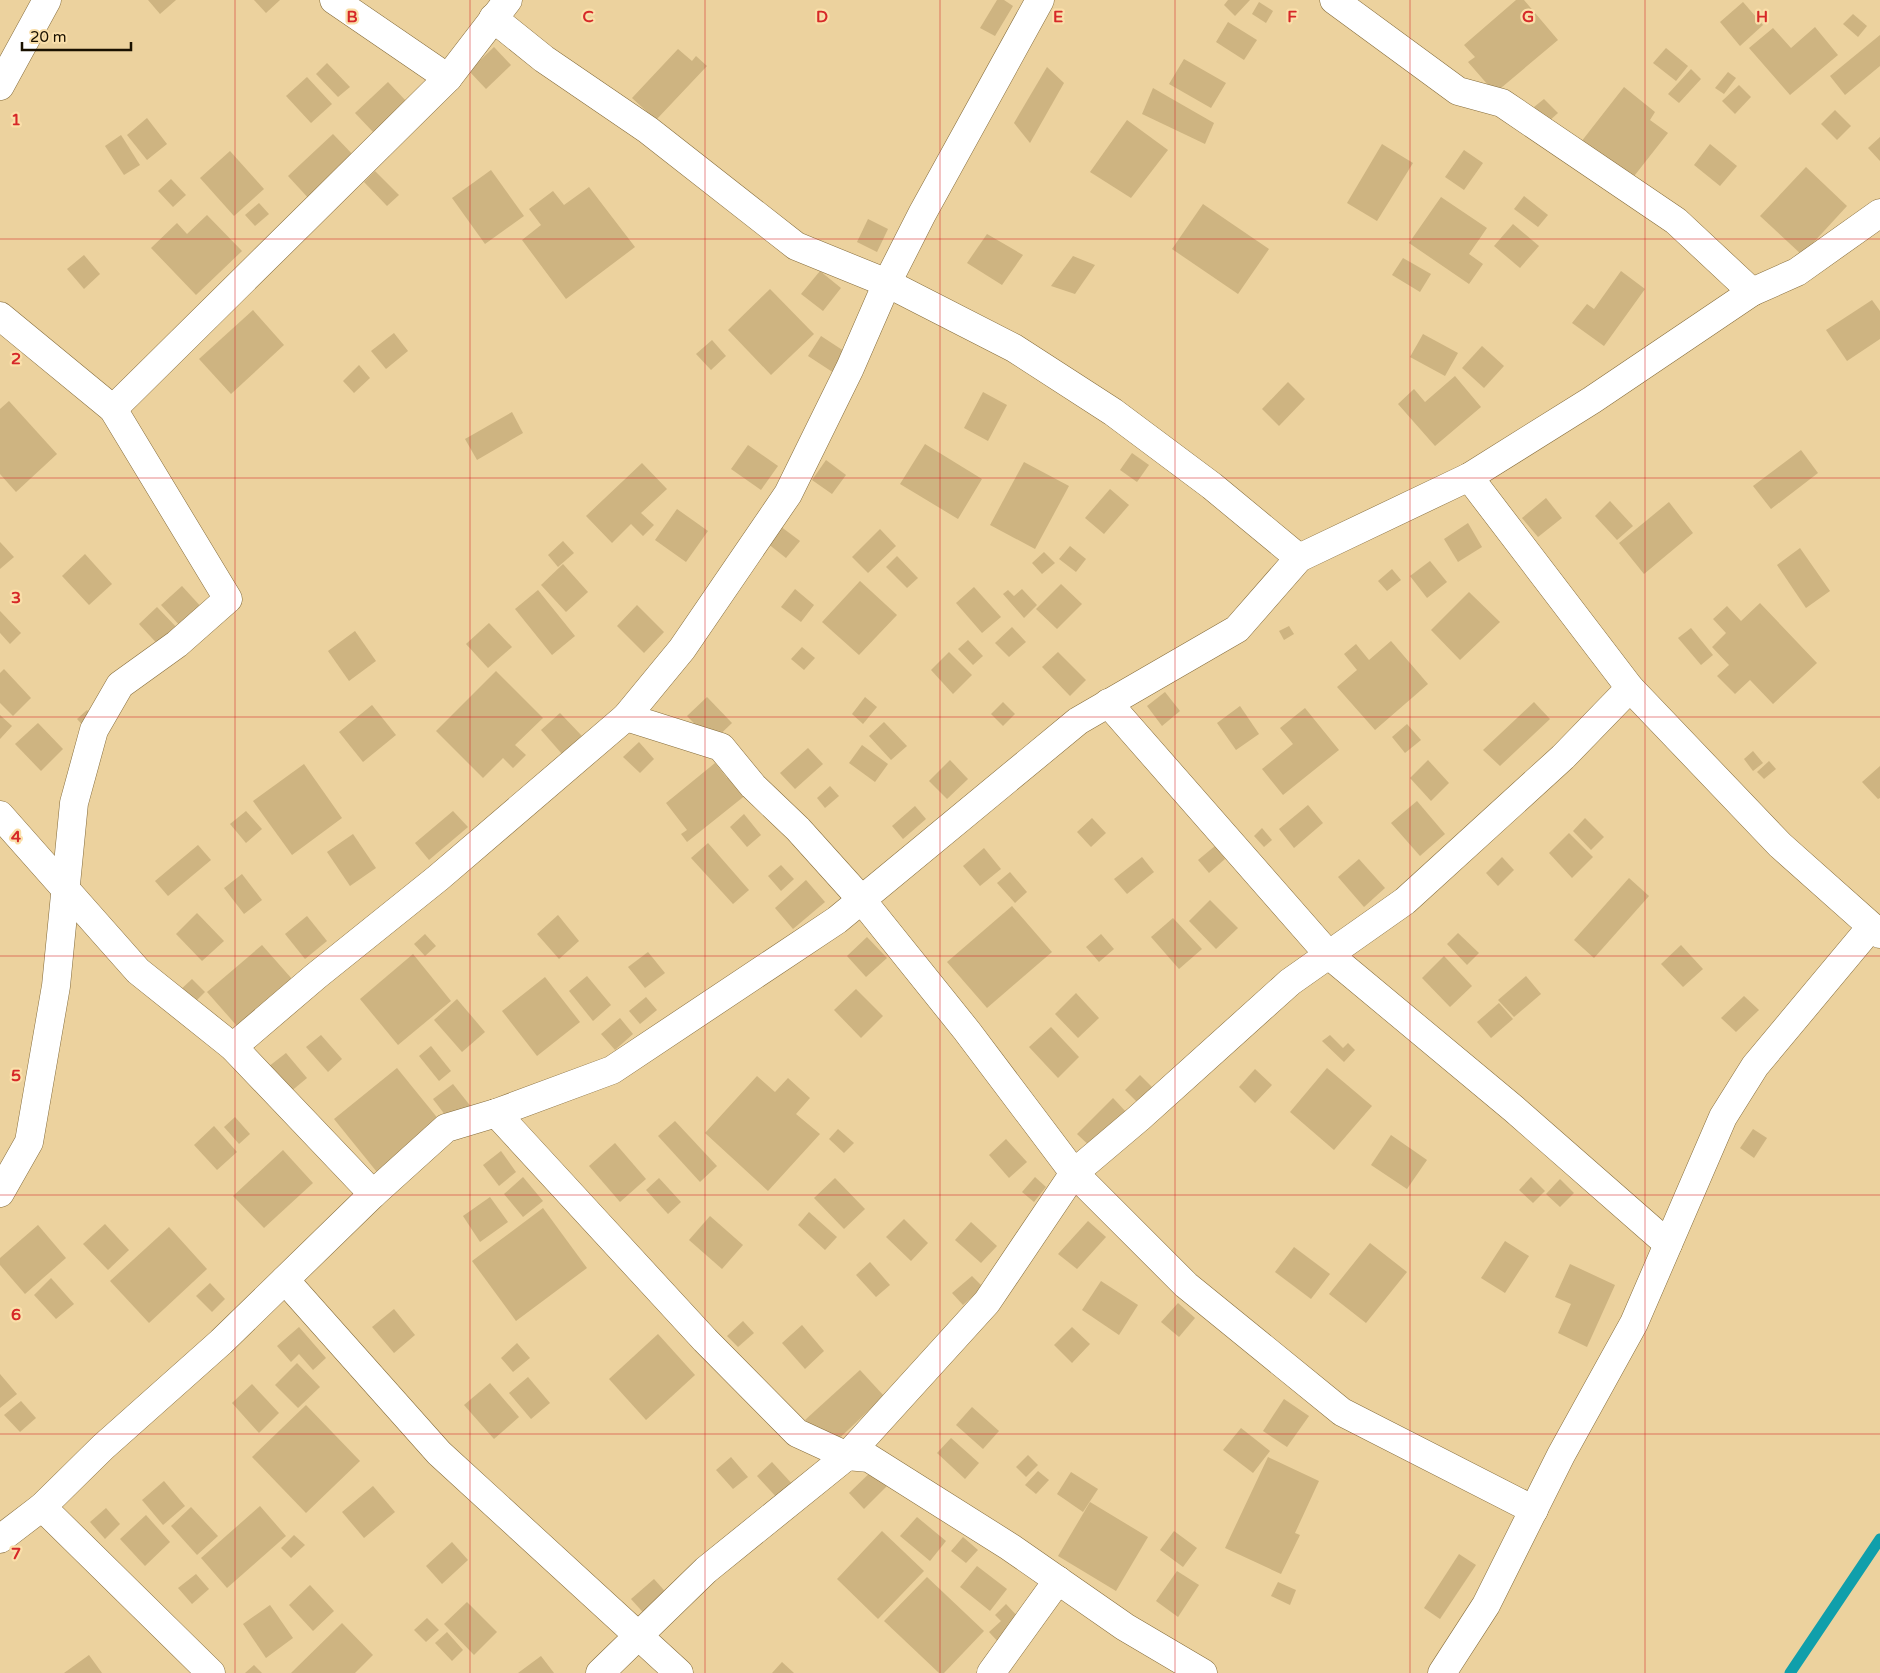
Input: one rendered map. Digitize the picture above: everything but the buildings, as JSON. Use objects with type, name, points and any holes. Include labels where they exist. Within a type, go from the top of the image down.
[{"type":"street","points":[[0,86],[47,0]]},
{"type":"street","points":[[334,0],[448,78]]},
{"type":"street","points":[[233,1047],[316,976],[438,878],[626,717],[682,649],[788,494],[850,368],[887,283],[922,214],[1040,0]]},
{"type":"street","points":[[1334,0],[1458,91],[1502,103],[1676,221],[1752,292]]},
{"type":"street","points":[[113,410],[448,78],[501,9],[544,59],[648,130],[796,246],[887,283],[1014,348],[1114,412],[1212,486],[1299,558]]},
{"type":"street","points":[[0,1539],[42,1507],[103,1447],[221,1342],[373,1194],[446,1128],[496,1113],[612,1070],[837,920],[1078,721],[1237,629],[1299,558],[1469,476],[1592,400],[1752,292],[1797,272],[1880,213]]},
{"type":"street","points":[[0,316],[113,410],[228,599],[177,644],[120,685],[94,730],[74,803],[67,890],[56,986],[29,1142],[0,1194]]},
{"type":"street","points":[[1442,1673],[1486,1605],[1534,1510],[1634,1323],[1723,1118],[1755,1066],[1876,931],[1780,845],[1630,688],[1469,476]]},
{"type":"street","points":[[600,1673],[706,1570],[847,1456],[987,1302],[1074,1173],[1139,1118],[1290,982],[1404,901],[1563,757],[1630,688]]},
{"type":"street","points":[[1108,703],[1329,954],[1514,1109],[1668,1244]]},
{"type":"street","points":[[626,717],[721,747],[753,786],[798,829],[861,899],[967,1031],[1074,1173],[1186,1285],[1342,1412],[1534,1510]]},
{"type":"street","points":[[0,815],[138,971],[233,1047],[373,1194]]},
{"type":"street","points":[[496,1113],[705,1340],[797,1433],[847,1456],[869,1458],[1010,1547],[1125,1627],[1203,1673]]},
{"type":"street","points":[[285,1280],[439,1454],[679,1673]]},
{"type":"street","points":[[42,1507],[211,1673]]},
{"type":"street","points":[[991,1673],[1058,1580]]},
{"type":"waterway","points":[[1790,1673],[1880,1539]]}]
